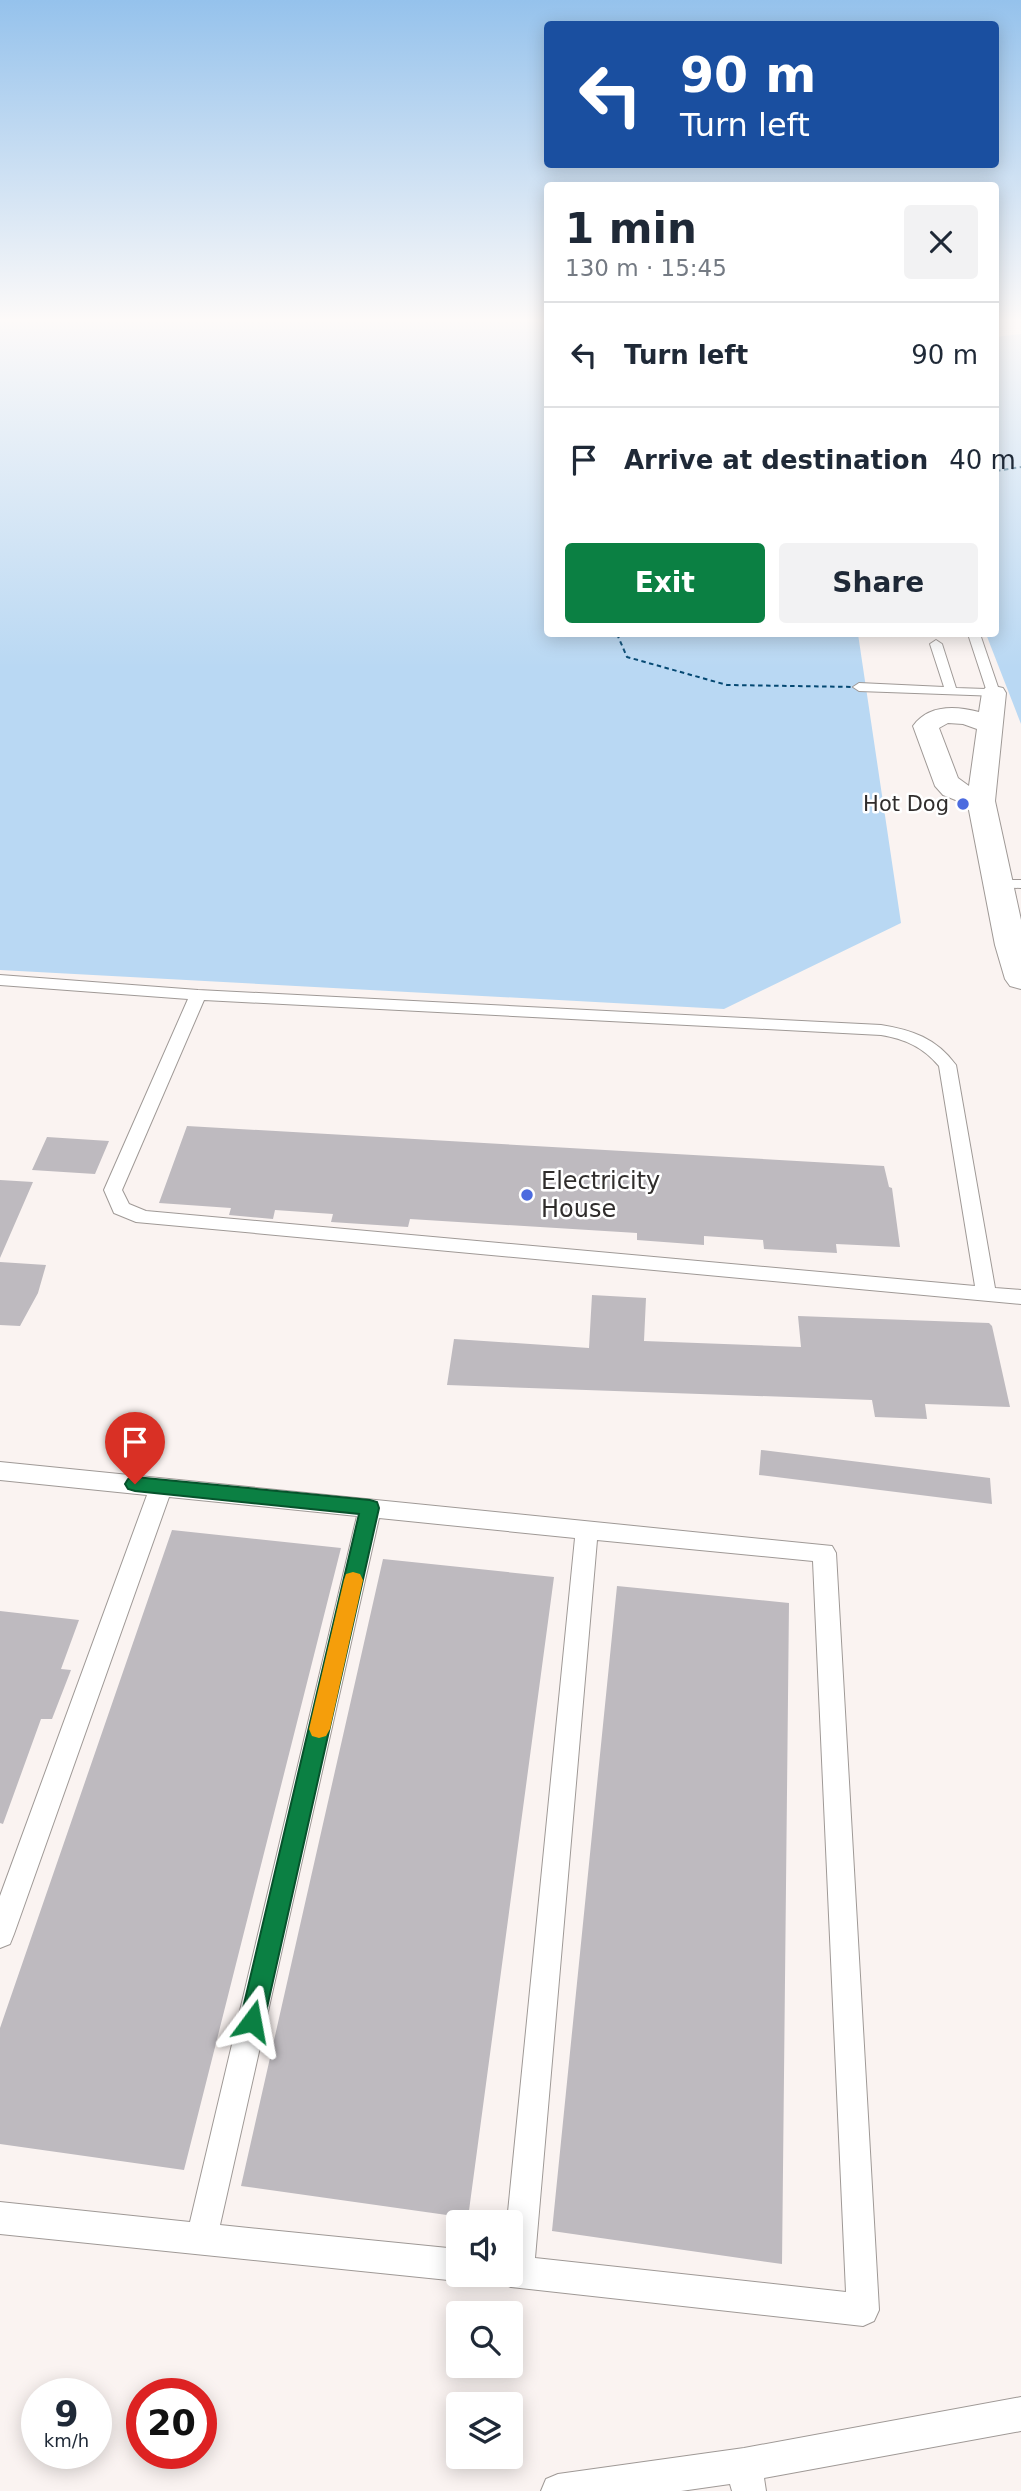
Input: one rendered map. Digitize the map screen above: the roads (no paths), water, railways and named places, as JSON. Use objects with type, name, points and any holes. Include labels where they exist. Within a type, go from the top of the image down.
[{"type":"street","points":[[994,693],[981,802],[1010,884],[1021,979]]},
{"type":"street","points":[[981,802],[953,789],[945,780],[926,726],[937,716],[946,715],[971,717],[989,725]]},
{"type":"lane","points":[[859,688],[994,693],[975,637]]},
{"type":"lane","points":[[936,644],[951,691]]},
{"type":"lane","points":[[0,980],[198,995],[881,1030],[910,1034],[934,1048],[947,1065],[986,1293]]},
{"type":"lane","points":[[198,995],[113,1190],[121,1208],[143,1217],[1021,1297]]},
{"type":"lane","points":[[0,1471],[824,1553],[863,2310],[523,2272]]},
{"type":"lane","points":[[0,1934],[161,1487]]},
{"type":"lane","points":[[202,2237],[370,1508]]},
{"type":"lane","points":[[520,2210],[587,1530]]},
{"type":"lane","points":[[0,2218],[446,2264]]},
{"type":"lane","points":[[558,2491],[747,2478],[1021,2414]]},
{"type":"water","points":[[0,435],[544,435],[544,637],[858,637],[901,923],[724,1009],[0,970]]},
{"type":"water","points":[[999,435],[1021,435],[1021,724],[987,637],[999,637]]},
{"type":"place","name":"Hot Dog","points":[[963,804]]},
{"type":"place","name":"Electricity House","points":[[527,1195]]}]
